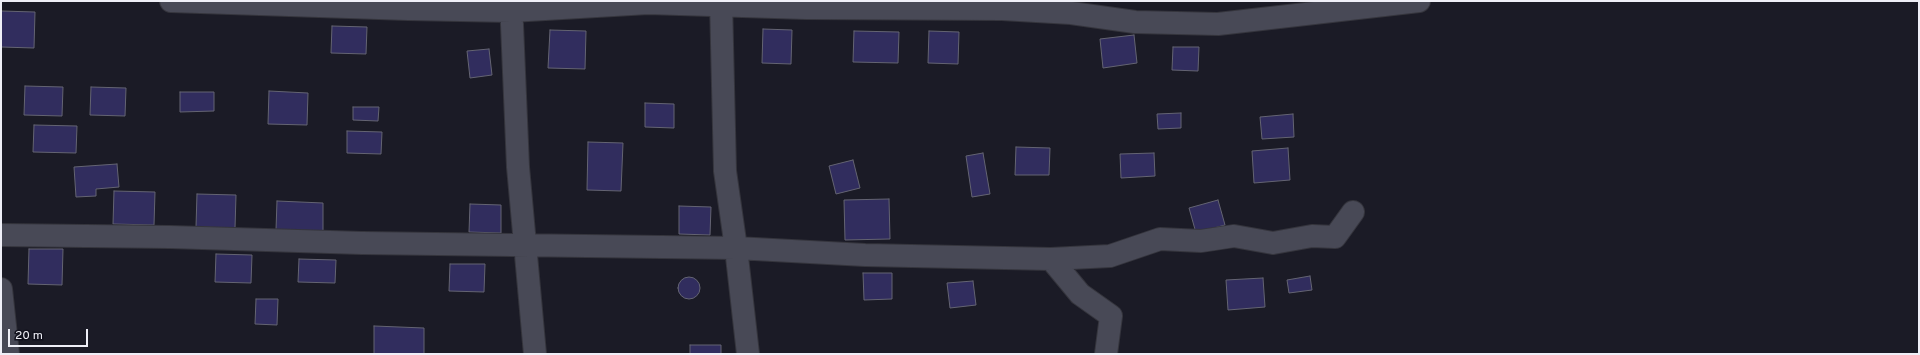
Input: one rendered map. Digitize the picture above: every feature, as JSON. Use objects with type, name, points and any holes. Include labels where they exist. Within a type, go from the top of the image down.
[{"type":"street","points":[[171,1],[511,6],[722,3],[806,8],[1002,9],[1071,13],[1135,22],[1218,24],[1419,1]]},
{"type":"street","points":[[722,3],[725,171],[736,248],[748,354]]},
{"type":"street","points":[[511,6],[518,167],[535,354]]},
{"type":"street","points":[[1,235],[170,237],[362,243],[736,248],[865,255],[1052,259],[1110,256],[1160,239],[1200,241],[1234,236],[1273,243],[1312,236],[1335,237],[1353,212]]},
{"type":"street","points":[[1052,259],[1080,294],[1111,316],[1106,354]]},
{"type":"street","points":[[1,289],[8,354]]},
{"type":"building","points":[[1,11],[35,12],[34,48],[1,47]]},
{"type":"building","points":[[332,26],[367,27],[366,54],[331,53]]},
{"type":"building","points":[[763,29],[792,30],[791,64],[762,63]]},
{"type":"building","points":[[550,30],[586,31],[585,69],[548,68]]},
{"type":"building","points":[[854,31],[899,32],[898,63],[853,62]]},
{"type":"building","points":[[929,31],[959,32],[958,64],[928,63]]},
{"type":"building","points":[[1134,35],[1137,63],[1103,68],[1100,39]]},
{"type":"building","points":[[1173,47],[1199,47],[1198,71],[1172,70]]},
{"type":"building","points":[[489,49],[492,75],[470,78],[467,51]]},
{"type":"building","points":[[25,86],[63,87],[62,116],[24,115]]},
{"type":"building","points":[[91,87],[126,88],[125,116],[90,115]]},
{"type":"building","points":[[269,91],[308,93],[307,125],[268,124]]},
{"type":"building","points":[[180,92],[214,92],[214,111],[180,112]]},
{"type":"building","points":[[645,103],[674,104],[674,128],[645,127]]},
{"type":"building","points":[[353,107],[379,107],[378,121],[353,120]]},
{"type":"building","points":[[1181,113],[1181,128],[1158,129],[1157,114]]},
{"type":"building","points":[[1293,114],[1294,137],[1262,139],[1260,117]]},
{"type":"building","points":[[34,125],[77,126],[76,153],[33,152]]},
{"type":"building","points":[[347,131],[382,132],[381,154],[347,153]]},
{"type":"building","points":[[588,142],[623,143],[621,191],[587,190]]},
{"type":"building","points":[[1016,147],[1050,148],[1049,175],[1015,175]]},
{"type":"building","points":[[1288,148],[1290,180],[1254,183],[1252,151]]},
{"type":"building","points":[[983,153],[990,194],[972,197],[966,156]]},
{"type":"building","points":[[1154,153],[1155,176],[1121,178],[1120,154]]},
{"type":"building","points":[[853,160],[860,188],[836,194],[829,166]]},
{"type":"building","points":[[117,164],[119,187],[96,189],[96,196],[76,197],[74,167]]},
{"type":"building","points":[[114,191],[155,192],[154,225],[113,224]]},
{"type":"building","points":[[197,194],[236,195],[235,228],[196,227]]},
{"type":"building","points":[[889,199],[890,239],[845,240],[844,200]]},
{"type":"building","points":[[1218,200],[1225,225],[1196,233],[1189,208]]},
{"type":"building","points":[[277,201],[323,203],[323,231],[276,230]]},
{"type":"building","points":[[470,204],[501,205],[501,233],[469,232]]},
{"type":"building","points":[[679,206],[711,207],[710,235],[679,234]]},
{"type":"building","points":[[29,249],[63,249],[62,285],[28,284]]},
{"type":"building","points":[[216,254],[252,255],[251,283],[215,282]]},
{"type":"building","points":[[299,259],[336,260],[335,283],[298,282]]},
{"type":"building","points":[[450,264],[485,264],[484,292],[449,291]]},
{"type":"building","points":[[863,273],[892,273],[892,299],[864,300]]},
{"type":"building","points":[[1310,276],[1312,290],[1289,293],[1287,280]]},
{"type":"building","points":[[689,277],[693,278],[699,284],[699,292],[693,298],[689,299],[685,298],[679,292],[678,288],[679,284],[685,278]]},
{"type":"building","points":[[1263,278],[1265,307],[1228,310],[1226,280]]},
{"type":"building","points":[[973,281],[976,305],[950,308],[947,283]]},
{"type":"building","points":[[256,299],[278,299],[277,325],[255,324]]},
{"type":"building","points":[[374,326],[424,328],[424,354],[374,354]]},
{"type":"building","points":[[690,345],[721,345],[721,354],[690,354]]}]
